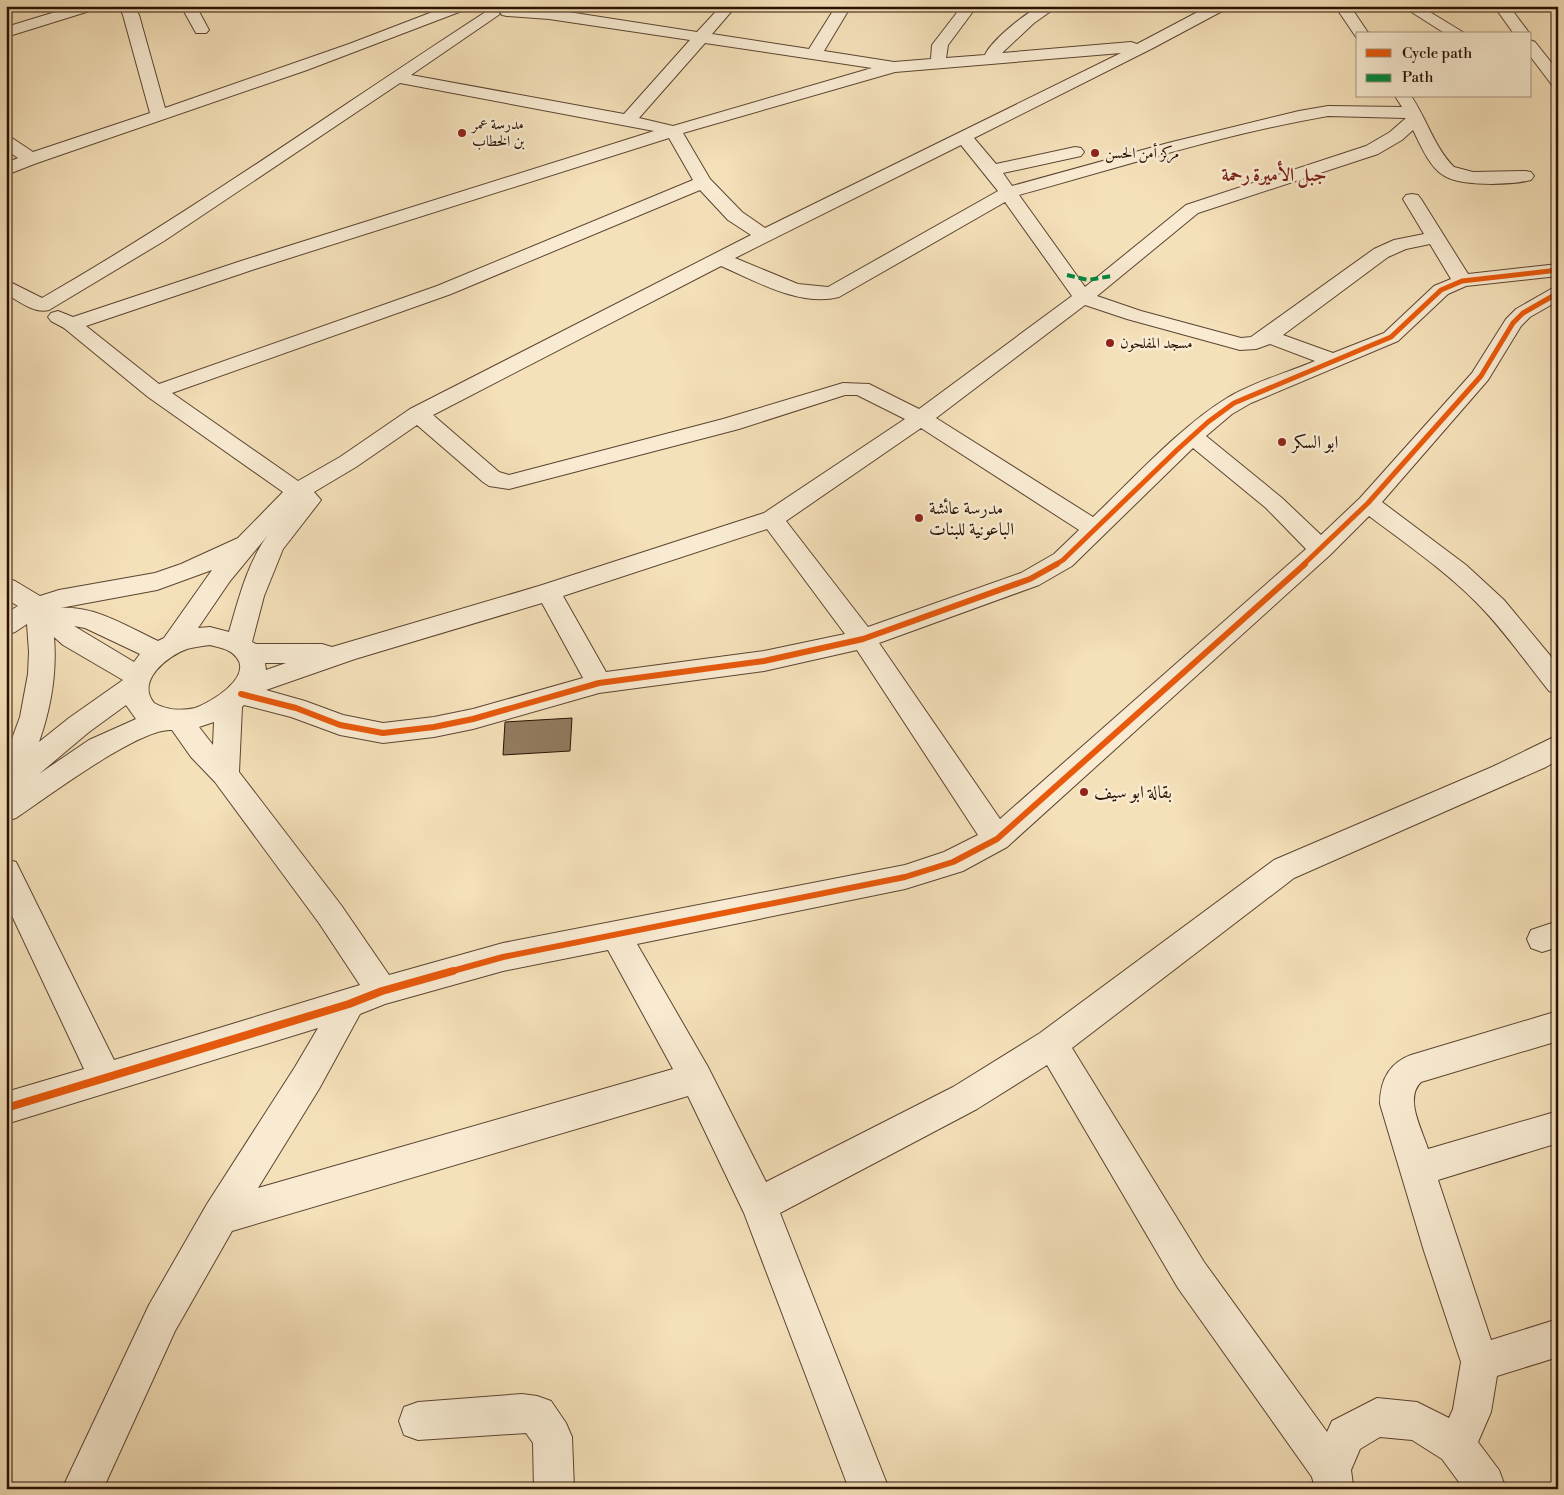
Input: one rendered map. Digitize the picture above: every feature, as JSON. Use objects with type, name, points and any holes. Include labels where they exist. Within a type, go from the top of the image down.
[{"type":"street","points":[[6,32],[91,6]]},
{"type":"street","points":[[126,6],[131,15],[159,115]]},
{"type":"street","points":[[188,6],[201,30]]},
{"type":"street","points":[[532,6],[549,14]]},
{"type":"street","points":[[628,120],[729,6]]},
{"type":"street","points":[[813,56],[844,6]]},
{"type":"street","points":[[939,64],[938,54],[940,45],[970,6]]},
{"type":"street","points":[[994,59],[992,55],[994,50],[1028,20],[1051,6]]},
{"type":"street","points":[[167,648],[221,575],[250,540],[304,495],[348,462],[418,414],[764,236],[964,138],[1221,6]]},
{"type":"street","points":[[1342,6],[1360,32]]},
{"type":"street","points":[[1502,6],[1521,32]]},
{"type":"street","points":[[1412,7],[1455,32]]},
{"type":"street","points":[[6,170],[31,159],[466,8],[549,14],[894,67],[1148,45]]},
{"type":"street","points":[[42,306],[139,250],[395,76],[506,11]]},
{"type":"street","points":[[1532,49],[1551,88]]},
{"type":"street","points":[[71,324],[248,265],[674,131],[894,67]]},
{"type":"street","points":[[395,76],[628,120],[674,131],[702,182],[735,216],[764,236]]},
{"type":"street","points":[[1410,109],[1445,168],[1452,174],[1468,176],[1525,176]]},
{"type":"street","points":[[721,259],[798,290],[812,294],[832,293],[1007,193],[1174,147],[1299,116],[1328,111],[1410,109]]},
{"type":"street","points":[[6,810],[98,748],[130,732],[172,720],[205,716],[239,695],[346,652],[548,592],[772,519],[921,418],[1112,276],[1192,209],[1372,150],[1396,136],[1410,109]]},
{"type":"street","points":[[964,138],[992,170],[1083,298],[1134,315],[1231,342],[1251,344],[1268,336],[1381,253],[1401,244],[1435,238]]},
{"type":"street","points":[[6,142],[31,159]]},
{"type":"street","points":[[992,170],[1075,152]]},
{"type":"street","points":[[156,392],[444,290],[702,182]]},
{"type":"street","points":[[1412,200],[1462,281]]},
{"type":"street","points":[[239,695],[296,708],[340,725],[382,733],[434,727],[473,719],[599,683],[764,661],[863,639],[1030,579],[1063,560],[1211,418],[1243,398],[1391,337],[1441,290],[1462,281],[1558,270]]},
{"type":"street","points":[[6,286],[71,324],[156,392],[304,495]]},
{"type":"street","points":[[6,1108],[349,1004],[382,991],[503,956],[616,936],[904,877],[954,862],[997,839],[1043,800],[1321,549],[1368,503],[1481,376],[1513,323],[1530,308],[1558,293]]},
{"type":"street","points":[[1268,336],[1334,361]]},
{"type":"street","points":[[418,414],[491,477],[503,482],[517,480],[731,424],[849,388],[866,392],[921,418],[1096,530]]},
{"type":"street","points":[[1192,436],[1274,503],[1321,549]]},
{"type":"street","points":[[225,774],[239,695],[252,675],[253,664],[245,649],[252,596],[272,547],[304,495]]},
{"type":"street","points":[[1368,503],[1456,570],[1485,597],[1518,632],[1558,684]]},
{"type":"street","points":[[772,519],[863,639],[997,839]]},
{"type":"street","points":[[6,626],[46,611],[59,599],[157,581],[198,566],[250,540]]},
{"type":"street","points":[[6,587],[46,611],[90,620],[167,648]]},
{"type":"street","points":[[548,592],[599,683]]},
{"type":"street","points":[[46,611],[64,632],[136,681]]},
{"type":"street","points":[[8,783],[32,724],[41,686],[44,657],[42,630],[46,611]]},
{"type":"street","points":[[8,783],[136,681],[146,663],[167,648],[192,638],[210,636],[226,638],[245,649],[346,652]]},
{"type":"street","points":[[136,681],[135,697],[140,707],[151,715],[172,720],[206,757],[225,774],[330,914],[382,991]]},
{"type":"street","points":[[759,1205],[965,1098],[1052,1044],[1284,869],[1502,776],[1558,746]]},
{"type":"street","points":[[6,871],[106,1079]]},
{"type":"street","points":[[616,936],[696,1078],[759,1205],[869,1489]]},
{"type":"street","points":[[82,1489],[162,1318],[220,1217],[307,1078],[349,1004]]},
{"type":"street","points":[[1456,1445],[1472,1412],[1480,1362],[1442,1251],[1397,1104],[1396,1089],[1400,1080],[1411,1070],[1558,1026]]},
{"type":"street","points":[[1052,1044],[1191,1275],[1282,1404],[1332,1479]]},
{"type":"street","points":[[220,1217],[696,1078]]},
{"type":"street","points":[[1417,1169],[1558,1127]]},
{"type":"street","points":[[1480,1362],[1558,1338]]},
{"type":"street","points":[[418,1421],[522,1413],[537,1415],[552,1437],[554,1489]]},
{"type":"street","points":[[1332,1479],[1346,1435],[1377,1417],[1417,1421],[1456,1445],[1485,1484],[1486,1489]]},
{"type":"building","points":[[572,718],[570,751],[503,755],[505,722]]},
{"type":"marked path","points":[[1067,275],[1088,280],[1112,276]]},
{"type":"cycle path","points":[[241,694],[296,708],[340,725],[383,733],[434,727],[473,719],[599,683],[764,661],[863,639],[1030,579],[1063,560],[1148,477],[1208,422],[1225,409],[1243,398],[1391,337],[1441,290],[1462,281],[1558,270]]},
{"type":"cycle path","points":[[6,1108],[349,1004],[382,991],[503,957],[905,877],[953,862],[997,839],[1321,549],[1368,503],[1481,376],[1513,323],[1523,313],[1558,293]]},
{"type":"place","name":"مدرسة عمر بن الخطاب","points":[[462,133]]},
{"type":"place","name":"مركز أمن الحسن","points":[[1095,153]]},
{"type":"place","name":"مسجد المفلحون","points":[[1110,343]]},
{"type":"place","name":"ابو السكر","points":[[1282,442]]},
{"type":"place","name":"مدرسة عائشة الباعونية للبنات","points":[[919,518]]},
{"type":"place","name":"بقالة ابو سيف","points":[[1084,792]]},
{"type":"district","name":"جبل الأميرة رحمة","points":[[1274,174]]}]
